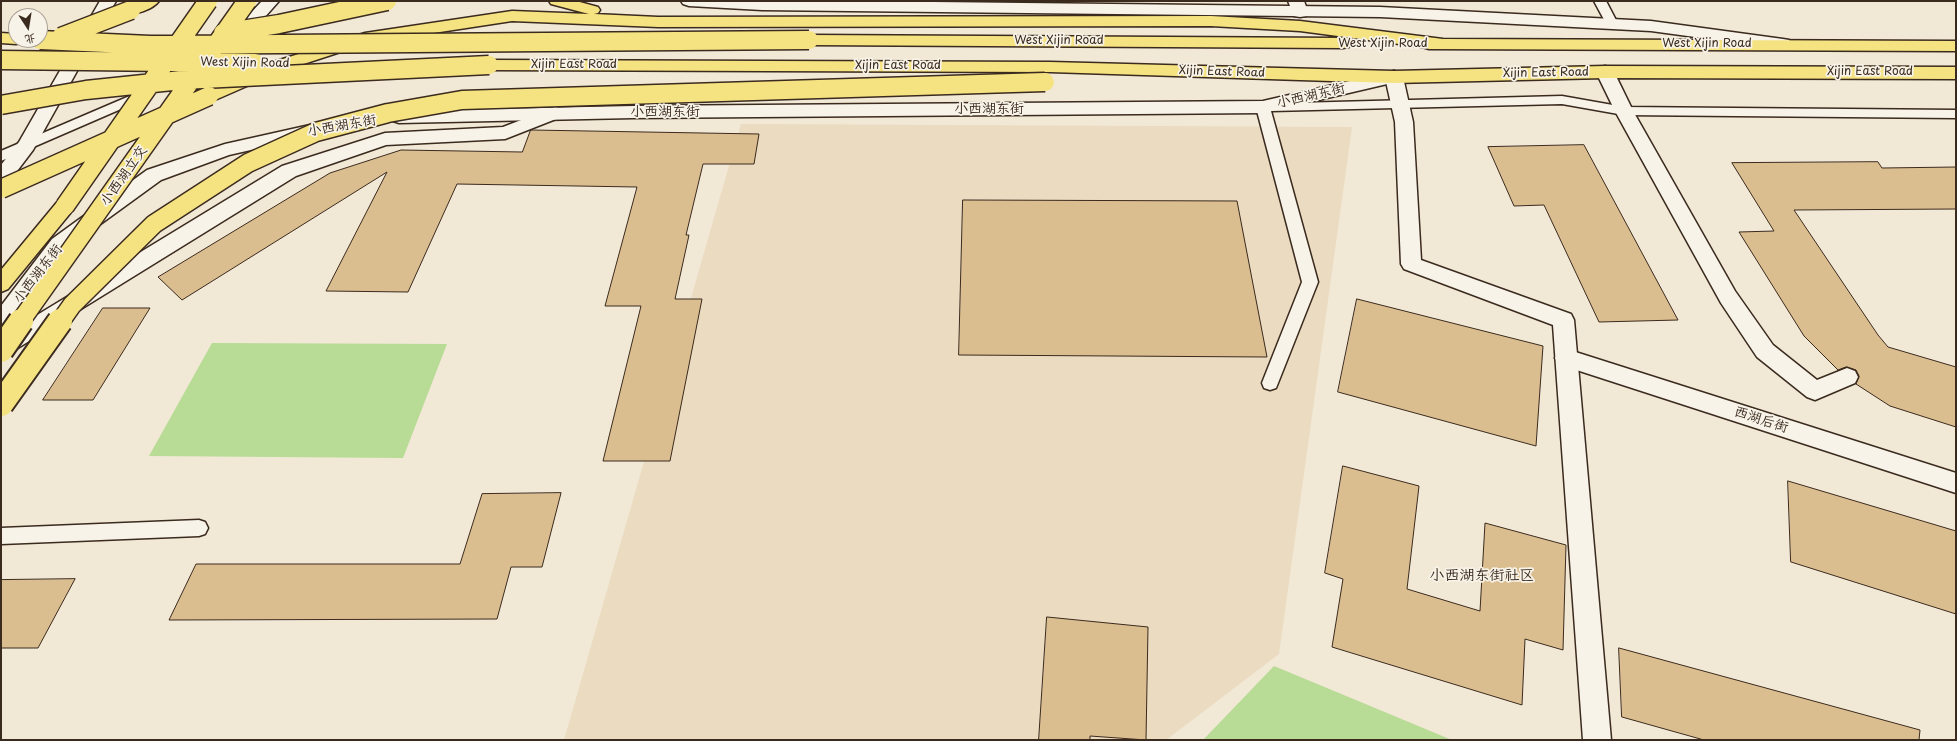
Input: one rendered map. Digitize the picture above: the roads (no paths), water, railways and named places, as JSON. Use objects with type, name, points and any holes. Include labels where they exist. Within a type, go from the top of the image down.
[{"type":"main road","points":[[1,59],[39,46],[151,1]]},
{"type":"main road","points":[[1,284],[65,206],[208,1]]},
{"type":"main road","name":"小西湖立交","points":[[1,349],[247,1]]},
{"type":"main road","points":[[48,40],[150,45],[279,24],[386,1]]},
{"type":"main road","points":[[557,1],[576,7],[658,22]]},
{"type":"main road","points":[[1,189],[273,68],[365,38],[512,16],[658,22],[1211,21],[1300,26],[1443,44]]},
{"type":"main road","name":"West Xijin Road","points":[[150,45],[809,40],[1956,46]]},
{"type":"main road","name":"West Xijin Road","points":[[1,59],[489,65]]},
{"type":"main road","points":[[1,105],[86,90],[182,80],[489,65]]},
{"type":"main road","name":"Xijin East Road","points":[[489,65],[1048,74],[1394,77],[1604,72],[1956,73]]},
{"type":"main road","points":[[1,404],[72,305],[154,224],[248,164],[316,132],[388,113],[462,100],[1048,74]]},
{"type":"main road","points":[[1,259],[65,206]]},
{"type":"street","points":[[1,178],[26,146],[108,1]]},
{"type":"street","points":[[59,244],[225,51],[271,1]]},
{"type":"street","points":[[689,1],[1120,8],[1298,6],[1651,26],[1784,44]]},
{"type":"street","points":[[658,22],[762,3]]},
{"type":"street","points":[[1604,72],[1624,112],[1728,297],[1765,351],[1815,392],[1847,377]]},
{"type":"street","points":[[1394,77],[1404,122],[1411,264],[1563,320],[1597,740]]},
{"type":"street","name":"小西湖东街","points":[[1,322],[59,244],[154,175],[225,150],[344,124],[409,116],[555,113],[1263,107],[1394,77]]},
{"type":"street","points":[[1,349],[289,171],[385,139],[505,133],[555,113]]},
{"type":"street","name":"西湖后街","points":[[1566,358],[1956,483]]},
{"type":"lane","points":[[1600,1],[1612,24]]},
{"type":"lane","points":[[1,156],[177,79],[225,51]]},
{"type":"lane","points":[[1270,383],[1310,282],[1263,107],[1562,100],[1624,112],[1956,114]]},
{"type":"lane","points":[[1,536],[199,528]]},
{"type":"district","name":"小西湖东街社区","points":[[1482,576]]}]
